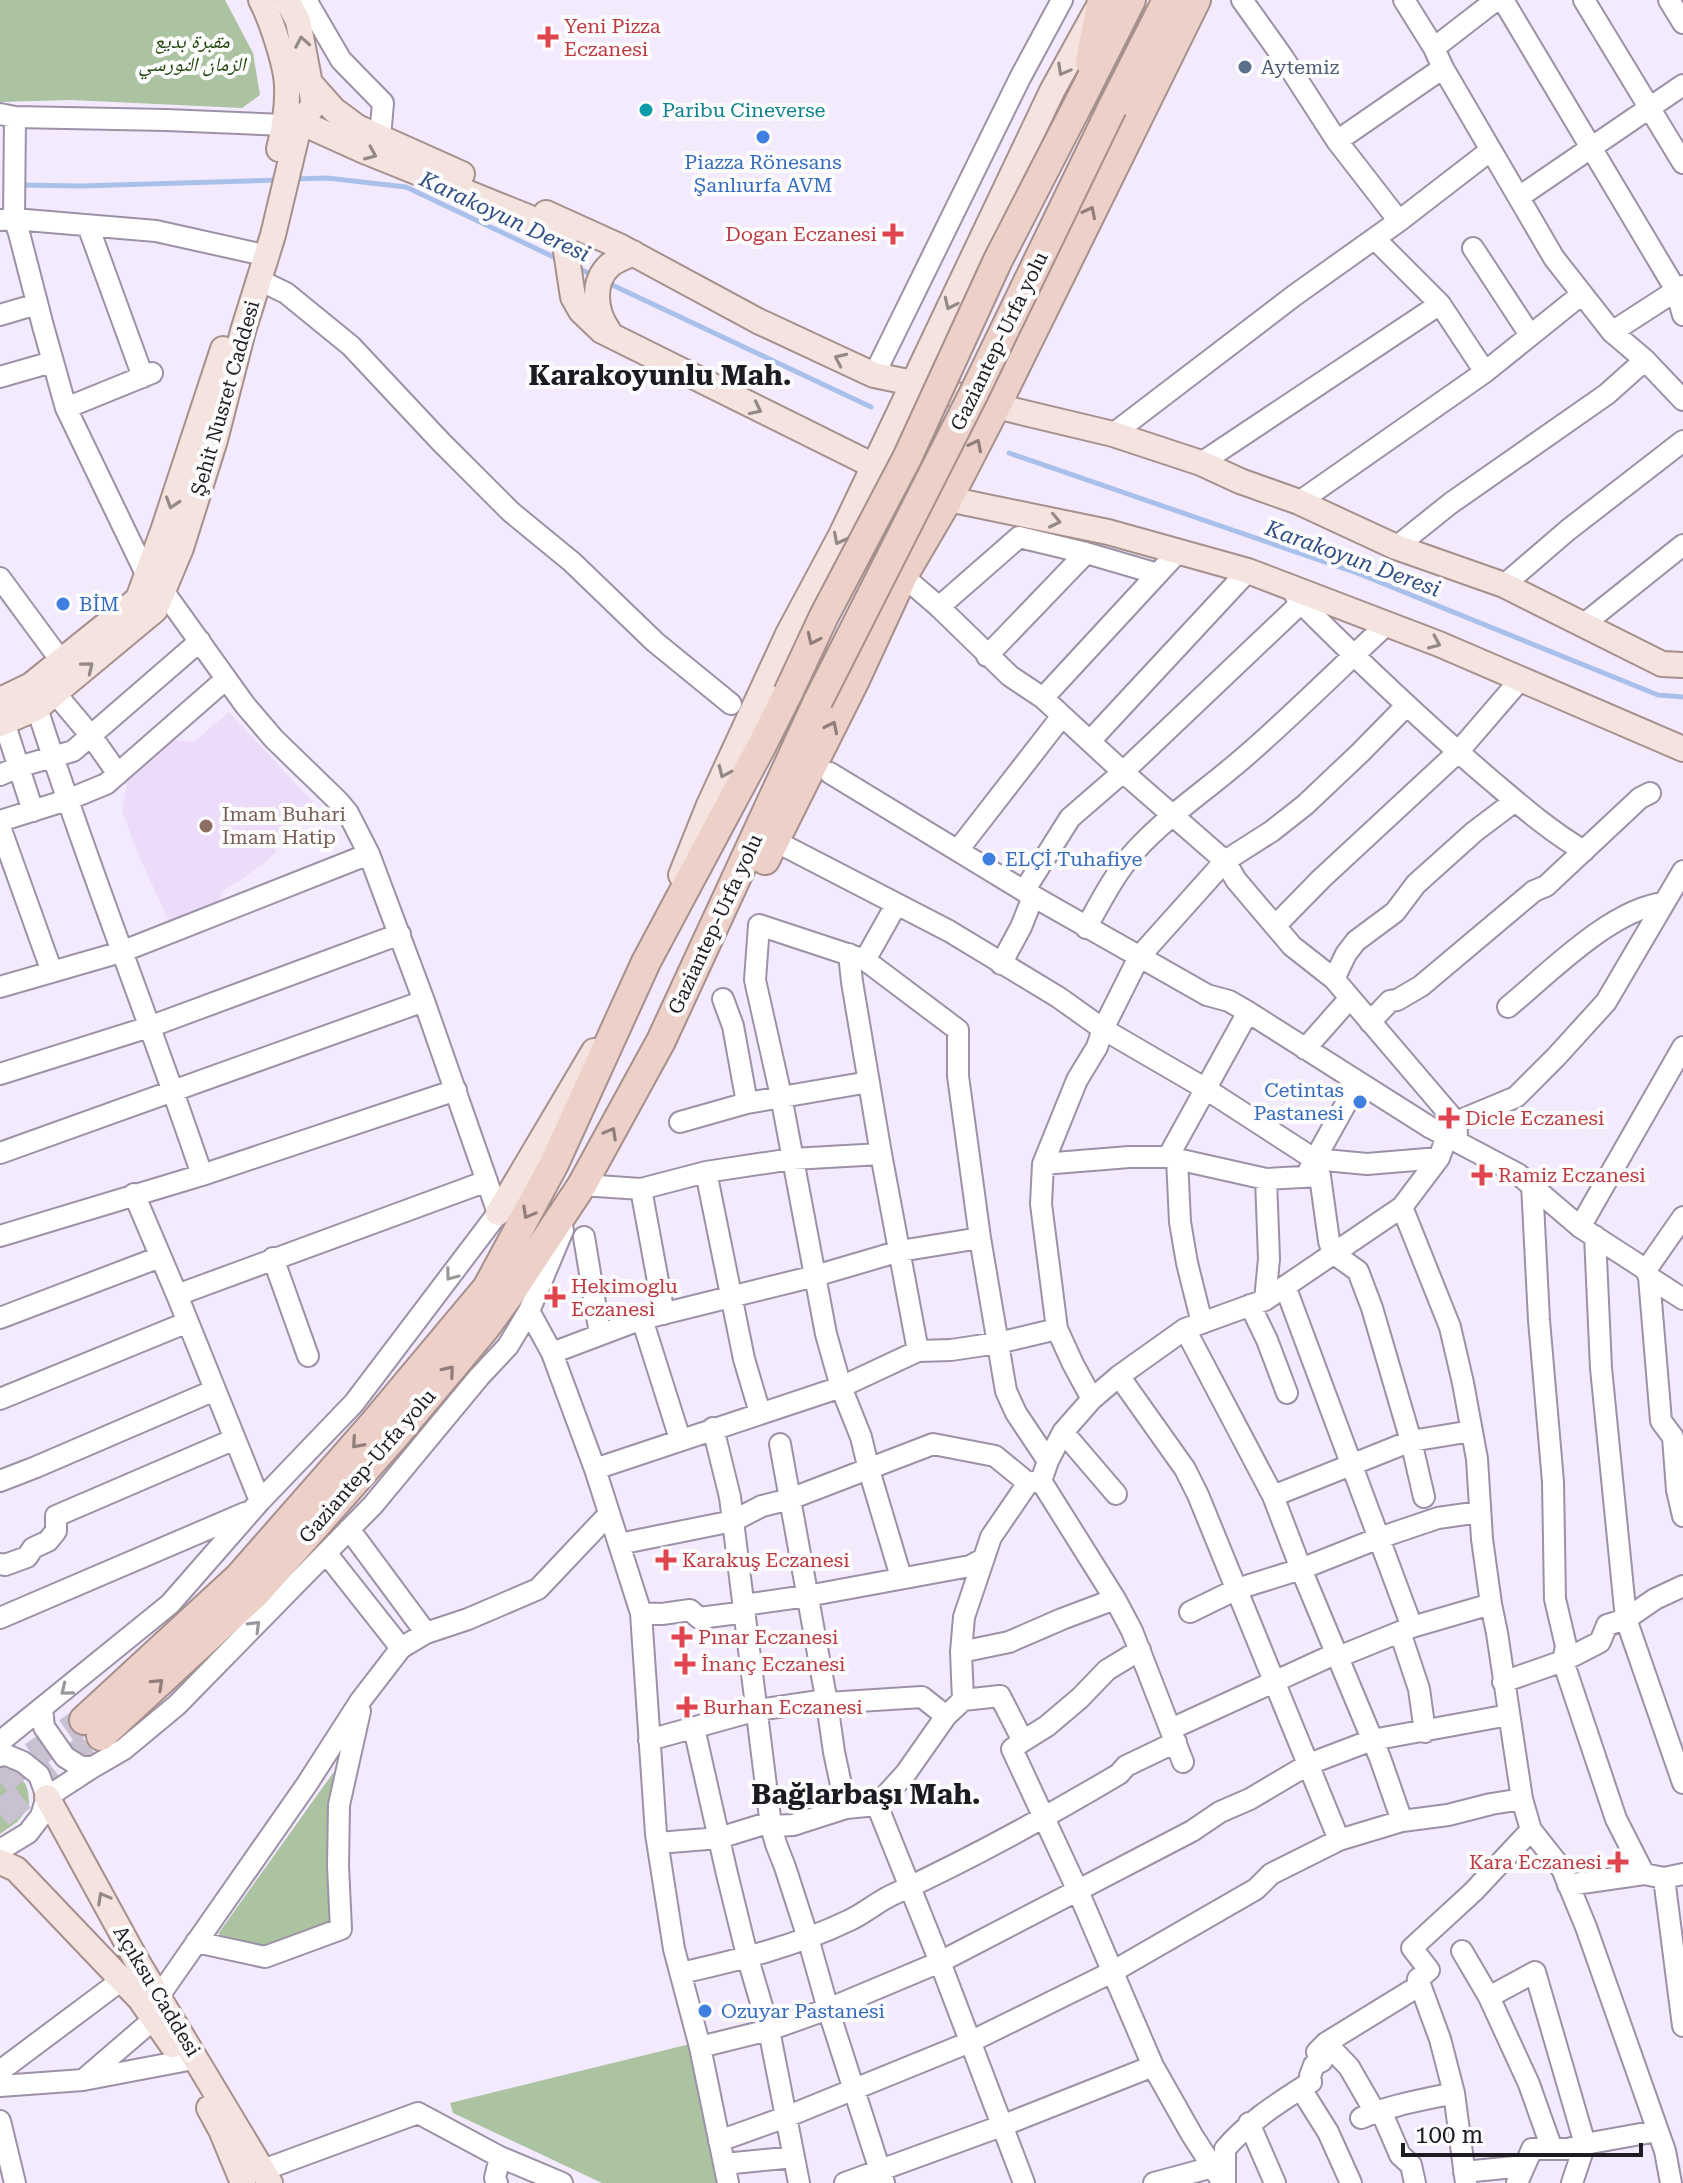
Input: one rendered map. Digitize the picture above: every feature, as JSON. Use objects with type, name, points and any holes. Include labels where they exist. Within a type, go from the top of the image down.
[{"type":"highway","name":"Gaziantep-Urfa yolu","points":[[1131,0],[998,260],[907,458],[824,616],[761,747],[646,962],[554,1164],[487,1288],[239,1577],[92,1728],[256,1593],[394,1437],[485,1328],[582,1185],[661,1041],[818,701],[974,393],[1112,108],[1184,5]]},
{"type":"highway","points":[[1084,93],[1101,1]]},
{"type":"highway","points":[[661,1041],[734,919],[855,680],[903,576],[948,499],[996,406],[1184,5]]},
{"type":"main road","name":"Şehit Nusret Caddesi","points":[[1,715],[46,700],[155,610],[156,584],[262,244],[290,132],[287,83],[270,18],[261,0]]},
{"type":"main road","name":"Şehit Nusret Caddesi","points":[[287,0],[298,21],[314,105],[290,132]]},
{"type":"main road","points":[[498,1213],[646,962],[709,805],[788,634],[841,535],[1045,105],[1101,1]]},
{"type":"main road","points":[[310,83],[334,110],[357,127],[633,253],[758,321],[874,375],[1113,434],[1201,463],[1299,502],[1396,547],[1504,585],[1662,664],[1683,665]]},
{"type":"main road","points":[[290,132],[362,150],[550,226],[564,238],[573,297],[581,311],[602,331],[874,466],[948,499],[1108,532],[1248,571],[1296,596],[1387,624],[1683,749]]},
{"type":"main road","name":"Şehit Nusret Caddesi","points":[[1,715],[31,685],[156,584],[208,464],[259,280],[262,244]]},
{"type":"main road","points":[[614,339],[599,318],[597,290],[605,271],[613,263],[633,253]]},
{"type":"main road","name":"Açıksu Caddesi","points":[[47,1797],[138,1963],[156,2007],[221,2130],[258,2179]]},
{"type":"main road","name":"Açıksu Caddesi","points":[[0,1862],[16,1869],[140,1999],[156,2007],[258,2179]]},
{"type":"street","points":[[306,0],[341,60],[383,103],[380,137]]},
{"type":"street","points":[[874,375],[998,120],[1062,0]]},
{"type":"street","points":[[1242,0],[1337,141],[1399,221]]},
{"type":"street","points":[[1404,0],[1554,258],[1612,332],[1645,360],[1683,400]]},
{"type":"street","points":[[1434,48],[1496,0]]},
{"type":"street","points":[[1503,0],[1590,148],[1679,288],[1683,315]]},
{"type":"street","points":[[1584,0],[1683,163]]},
{"type":"street","points":[[1669,0],[1683,23]]},
{"type":"street","points":[[1337,141],[1443,68]]},
{"type":"street","points":[[1519,197],[1683,85]]},
{"type":"street","points":[[0,1850],[28,1833],[41,1816],[47,1797],[39,1775],[1,1748],[42,1708],[170,1604],[256,1505],[354,1403],[498,1213],[369,854],[343,807],[274,739],[245,705],[156,584],[66,408],[23,247],[7,220],[8,116],[166,120],[290,132]]},
{"type":"street","points":[[1113,434],[1491,150]]},
{"type":"street","points":[[7,220],[156,231],[262,244]]},
{"type":"street","points":[[66,408],[148,375],[88,226]]},
{"type":"street","points":[[1375,239],[1440,304],[1485,372]]},
{"type":"street","points":[[1473,248],[1530,335]]},
{"type":"street","points":[[259,280],[286,293],[351,346],[511,512],[572,562],[655,642],[731,704]]},
{"type":"street","points":[[1612,332],[1679,288]]},
{"type":"street","points":[[1299,502],[1485,372],[1582,294]]},
{"type":"street","points":[[0,315],[37,304]]},
{"type":"street","points":[[1201,463],[1440,304]]},
{"type":"street","points":[[1396,547],[1451,503],[1607,394],[1645,360]]},
{"type":"street","points":[[0,377],[52,362]]},
{"type":"street","points":[[1504,585],[1568,530],[1683,441]]},
{"type":"street","points":[[939,607],[1019,537],[1158,574]]},
{"type":"street","points":[[1584,624],[1683,545]]},
{"type":"street","points":[[1043,698],[1178,552]]},
{"type":"street","points":[[987,656],[1086,553]]},
{"type":"street","points":[[1090,741],[1248,571]]},
{"type":"street","points":[[903,576],[987,656],[1043,698],[1225,861],[1236,880],[1292,946],[1334,979],[1350,998],[1454,1134]]},
{"type":"street","points":[[0,578],[53,650]]},
{"type":"street","points":[[1001,964],[1021,927],[1028,894],[1070,818],[1123,772],[1296,596],[1406,706],[1545,826],[1584,851]]},
{"type":"street","points":[[1086,928],[1113,880],[1134,852],[1172,816],[1247,755],[1387,624]]},
{"type":"street","points":[[9,771],[73,751],[200,641]]},
{"type":"street","points":[[0,821],[106,784],[226,679]]},
{"type":"street","points":[[1276,925],[1458,752],[1520,680]]},
{"type":"street","points":[[46,700],[92,737],[118,774]]},
{"type":"street","points":[[46,700],[53,757],[67,800],[202,1175]]},
{"type":"street","points":[[1092,1399],[1057,1329],[1041,1204],[1043,1164],[1077,1080],[1097,1047],[1139,957],[1225,861],[1305,805],[1406,706]]},
{"type":"street","points":[[1,715],[9,771],[33,811]]},
{"type":"street","points":[[958,850],[1062,716]]},
{"type":"street","points":[[830,773],[1086,928],[1207,995],[1229,1001],[1358,1082],[1454,1134],[1532,1184],[1587,1231],[1683,1299]]},
{"type":"street","points":[[1370,1022],[1390,1001],[1421,986],[1534,891],[1546,886],[1640,798],[1650,793]]},
{"type":"street","points":[[1334,979],[1356,941],[1395,912],[1416,884],[1474,832],[1515,801]]},
{"type":"street","points":[[0,827],[52,972]]},
{"type":"street","points":[[775,841],[949,931],[1058,997],[1103,1029],[1206,1089],[1313,1171],[1333,1253],[1358,1271],[1372,1308],[1424,1497]]},
{"type":"street","points":[[0,987],[121,952],[369,854]]},
{"type":"street","points":[[963,1700],[961,1652],[964,1617],[991,1537],[1034,1482],[1063,1432],[1092,1399],[1119,1376],[1193,1326],[1257,1303],[1402,1207],[1454,1134],[1516,1097],[1606,1002],[1683,871]]},
{"type":"street","points":[[1508,1007],[1597,933],[1648,905],[1664,903]]},
{"type":"street","points":[[896,905],[857,957],[852,982],[918,1351]]},
{"type":"street","points":[[901,1577],[861,1437],[841,1387],[826,1334],[781,1096],[755,980],[759,925],[857,957],[958,1030],[958,1076],[980,1238],[1006,1391],[1016,1413],[1048,1461]]},
{"type":"street","points":[[0,1074],[149,1027],[400,934]]},
{"type":"street","points":[[1305,1049],[1350,998]]},
{"type":"street","points":[[723,999],[733,1026],[747,1103]]},
{"type":"street","points":[[0,1153],[424,1001]]},
{"type":"street","points":[[1248,1012],[1172,1158],[1193,1326],[1273,1496],[1402,1821]]},
{"type":"street","points":[[1683,1047],[1587,1231],[1626,1619],[1683,1783]]},
{"type":"street","points":[[680,1122],[747,1103],[869,1082]]},
{"type":"street","points":[[1313,1171],[1358,1082]]},
{"type":"street","points":[[0,1236],[202,1175],[456,1090]]},
{"type":"street","points":[[47,1797],[124,1749],[177,1705],[373,1505],[508,1346],[529,1311],[582,1185],[641,1189],[706,1172],[792,1159],[881,1154]]},
{"type":"street","points":[[1043,1164],[1129,1157],[1172,1158],[1266,1179],[1367,1164],[1439,1158]]},
{"type":"street","points":[[706,1172],[744,1359],[760,1413]]},
{"type":"street","points":[[1266,1179],[1269,1259],[1257,1303],[1287,1393]]},
{"type":"street","points":[[177,1295],[487,1181]]},
{"type":"street","points":[[1532,1184],[1539,1320],[1553,1482],[1555,1599],[1566,1646],[1563,1661],[1616,1819],[1664,1875],[1683,2026]]},
{"type":"street","points":[[641,1189],[664,1314]]},
{"type":"street","points":[[134,1194],[235,1439],[256,1505]]},
{"type":"street","points":[[1402,1207],[1450,1327],[1472,1431],[1491,1604],[1522,1799],[1531,1830],[1562,1869],[1586,1927],[1665,2151],[1671,2183]]},
{"type":"street","points":[[1683,1217],[1648,1274],[1661,1421],[1673,1437],[1677,1490],[1683,1516]]},
{"type":"street","points":[[584,1237],[600,1334]]},
{"type":"street","points":[[552,1353],[642,1319],[815,1276],[900,1251],[980,1238]]},
{"type":"street","points":[[0,1318],[160,1257]]},
{"type":"street","points":[[273,1258],[308,1356]]},
{"type":"street","points":[[1285,1286],[1379,1538],[1406,1629],[1425,1732]]},
{"type":"street","points":[[529,1311],[552,1353],[595,1469],[641,1613],[658,1843],[674,1949],[700,2047],[726,2173],[794,2157]]},
{"type":"street","points":[[642,1319],[680,1439]]},
{"type":"street","points":[[0,1399],[188,1322]]},
{"type":"street","points":[[595,1469],[841,1387],[918,1351],[998,1343],[1057,1329]]},
{"type":"street","points":[[1119,1376],[1185,1469],[1339,1840]]},
{"type":"street","points":[[0,1481],[215,1390]]},
{"type":"street","points":[[713,1428],[730,1497],[771,1824],[882,2176]]},
{"type":"street","points":[[1273,1496],[1411,1441],[1472,1431]]},
{"type":"street","points":[[1063,1432],[1116,1494]]},
{"type":"street","points":[[0,1564],[27,1557],[33,1548],[48,1541],[56,1531],[56,1516],[235,1439]]},
{"type":"street","points":[[780,1444],[846,1808]]},
{"type":"street","points":[[619,1544],[733,1521],[762,1506],[790,1499],[933,1444],[995,1456],[1034,1482],[1115,1599],[1132,1631],[1177,1744]]},
{"type":"street","points":[[0,1618],[256,1505]]},
{"type":"street","points":[[1190,1612],[1237,1589],[1301,1569],[1379,1538],[1438,1518],[1480,1512]]},
{"type":"street","points":[[83,2080],[156,2007],[196,1942],[307,1784],[361,1700],[401,1648],[426,1633],[538,1589],[609,1514]]},
{"type":"street","points":[[349,1529],[426,1633]]},
{"type":"street","points":[[326,1553],[401,1648]]},
{"type":"street","points":[[641,1613],[690,1610],[699,1618],[739,1613],[744,1605],[970,1566],[983,1559]]},
{"type":"street","points":[[1503,1682],[1563,1661],[1600,1642],[1607,1625],[1626,1619],[1655,1599],[1683,1586]]},
{"type":"street","points":[[961,1652],[1009,1642],[1115,1599]]},
{"type":"street","points":[[681,1973],[748,1959],[853,1919],[878,1902],[1044,1819],[1119,1774],[1126,1766],[1177,1744],[1274,1681],[1406,1629],[1491,1604]]},
{"type":"street","points":[[1140,1650],[1107,1670],[1047,1726],[1012,1749],[1078,1891],[1153,2066],[1221,2178]]},
{"type":"street","points":[[658,1843],[719,1838],[771,1824],[793,1825],[846,1808],[877,1805],[906,1773],[946,1716],[963,1700],[1000,1696],[1023,1741]]},
{"type":"street","points":[[649,1740],[757,1710],[827,1702],[922,1697],[946,1716]]},
{"type":"street","points":[[196,1942],[265,1957],[341,1929],[339,1805],[361,1700]]},
{"type":"street","points":[[42,1708],[44,1727],[65,1757],[81,1767],[93,1767]]},
{"type":"street","points":[[700,2047],[769,2030],[940,1962],[1192,1831],[1220,1812],[1250,1799],[1309,1764],[1372,1740],[1509,1715]]},
{"type":"street","points":[[694,1728],[748,1959],[769,2030],[799,2183]]},
{"type":"street","points":[[719,2141],[970,2042],[1112,1972],[1256,1889],[1271,1874],[1339,1840],[1402,1821],[1522,1799]]},
{"type":"street","points":[[877,1805],[1024,2183]]},
{"type":"street","points":[[1221,2178],[1225,2149],[1249,2123],[1311,2082],[1314,2065],[1322,2061],[1317,2052],[1326,2043],[1417,1987],[1418,1979],[1429,1970],[1412,1948],[1474,1891],[1531,1830]]},
{"type":"street","points":[[1568,1885],[1664,1875]]},
{"type":"street","points":[[1462,1951],[1489,1997],[1529,2084],[1552,2149]]},
{"type":"street","points":[[1489,1997],[1535,1972],[1585,2144],[1572,2183]]},
{"type":"street","points":[[0,2069],[123,1979]]},
{"type":"street","points":[[1418,1979],[1440,2039],[1454,2093],[1465,2178],[1520,2174],[1532,2149],[1568,2149],[1657,2131]]},
{"type":"street","points":[[1326,2043],[1349,2067],[1372,2113],[1400,2155],[1411,2165],[1415,2183]]},
{"type":"street","points":[[0,2086],[83,2080],[183,2061]]},
{"type":"street","points":[[845,2183],[882,2176],[1153,2066]]},
{"type":"street","points":[[1301,2089],[1328,2132],[1351,2183]]},
{"type":"street","points":[[1372,2113],[1454,2093]]},
{"type":"street","points":[[258,2179],[418,2113],[500,2157],[562,2183]]},
{"type":"street","points":[[0,2121],[15,2183]]},
{"type":"street","points":[[1249,2123],[1275,2183]]},
{"type":"street","points":[[497,2183],[495,2178],[500,2157]]},
{"type":"street","points":[[1154,2183],[1221,2178]]},
{"type":"shaded area","name":"Imam Buhari Imam Hatip","points":[[229,712],[313,802],[269,840],[277,852],[221,892],[221,910],[172,928],[122,811],[128,779],[173,740],[194,742]]},
{"type":"green space","name":"مقبرة بديع الزمان النورسي","points":[[0,0],[225,0],[253,53],[260,95],[242,108],[71,100],[0,102]]},
{"type":"green space","points":[[0,1772],[18,1776],[25,1783],[29,1807],[17,1822],[0,1834]]},
{"type":"green space","points":[[333,1773],[343,1774],[336,1918],[325,1927],[264,1951],[218,1934]]},
{"type":"green space","points":[[690,2044],[722,2183],[602,2183],[453,2113],[450,2103]]},
{"type":"waterway","name":"Karakoyun Deresi","points":[[294,179],[327,178],[406,187],[560,260]]},
{"type":"waterway","name":"Karakoyun Deresi","points":[[19,185],[280,180]]},
{"type":"waterway","name":"Karakoyun Deresi","points":[[576,267],[596,277]]},
{"type":"waterway","name":"Karakoyun Deresi","points":[[608,283],[871,407]]},
{"type":"waterway","name":"Karakoyun Deresi","points":[[1009,453],[1357,573],[1658,695],[1683,697]]},
{"type":"tunnel","points":[[0,1782],[84,1720]]},
{"type":"tunnel","points":[[0,1814],[101,1736]]},
{"type":"place","name":"Yeni Pizza Eczanesi","points":[[548,37]]},
{"type":"place","name":"Aytemiz","points":[[1245,67]]},
{"type":"place","name":"Paribu Cineverse","points":[[646,110]]},
{"type":"place","name":"Piazza Rönesans Şanlıurfa AVM","points":[[763,137]]},
{"type":"place","name":"Dogan Eczanesi","points":[[893,234]]},
{"type":"place","name":"BİM","points":[[63,604]]},
{"type":"place","name":"Imam Buhari Imam Hatip","points":[[206,826]]},
{"type":"place","name":"ELÇİ Tuhafiye","points":[[989,859]]},
{"type":"place","name":"Cetintas Pastanesi","points":[[1360,1102]]},
{"type":"place","name":"Dicle Eczanesi","points":[[1449,1118]]},
{"type":"place","name":"Ramiz Eczanesi","points":[[1482,1175]]},
{"type":"place","name":"Hekimoglu Eczanesi","points":[[555,1297]]},
{"type":"place","name":"Karakuş Eczanesi","points":[[666,1560]]},
{"type":"place","name":"Pınar Eczanesi","points":[[682,1637]]},
{"type":"place","name":"İnanç Eczanesi","points":[[685,1664]]},
{"type":"place","name":"Burhan Eczanesi","points":[[687,1707]]},
{"type":"place","name":"Kara Eczanesi","points":[[1618,1862]]},
{"type":"place","name":"Ozuyar Pastanesi","points":[[705,2011]]},
{"type":"district","name":"Karakoyunlu Mah.","points":[[660,375]]},
{"type":"district","name":"Bağlarbaşı Mah.","points":[[866,1794]]}]
